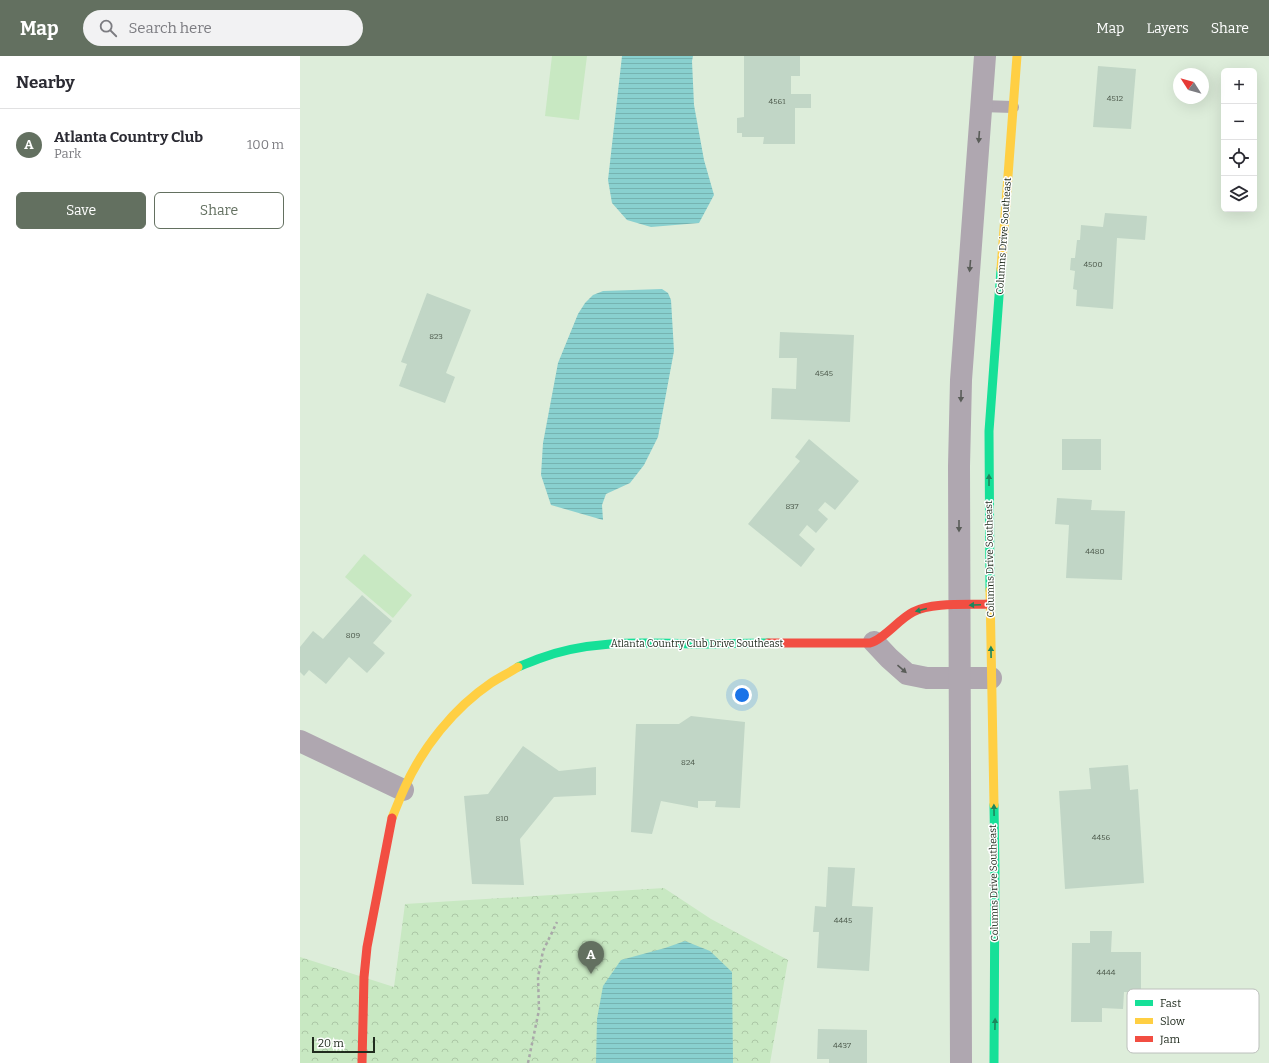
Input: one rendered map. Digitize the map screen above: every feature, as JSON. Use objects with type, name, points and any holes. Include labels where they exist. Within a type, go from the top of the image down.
[{"type":"street","points":[[961,1063],[959,466],[961,380],[985,56]]},
{"type":"street","name":"Columns Drive Southeast","points":[[994,1063],[995,868],[991,678],[989,431],[1017,56]]},
{"type":"street","points":[[990,604],[932,607],[916,610],[902,619],[874,642],[907,674],[927,678],[991,678]]},
{"type":"street","name":"Atlanta Country Club Drive Southeast","points":[[362,1063],[364,977],[367,947],[391,821],[403,790],[425,749],[456,712],[493,682],[515,668],[559,652],[587,646],[616,644],[874,642]]},
{"type":"street","points":[[300,741],[403,790]]},
{"type":"lane","points":[[981,106],[1014,107]]},
{"type":"path","points":[[528,1063],[539,1010],[538,977],[543,951],[557,922]]},
{"type":"green space","points":[[552,56],[587,56],[579,120],[545,116]]},
{"type":"green space","points":[[364,554],[412,595],[393,618],[345,577]]},
{"type":"green space","points":[[664,888],[711,919],[788,960],[770,1063],[300,1063],[300,957],[394,987],[405,904]]},
{"type":"water","points":[[622,56],[693,56],[694,105],[704,160],[714,195],[699,223],[651,227],[627,220],[612,203],[608,180]]},
{"type":"water","points":[[662,289],[668,293],[671,300],[674,351],[658,437],[644,465],[630,483],[606,494],[602,505],[603,520],[551,505],[541,475],[543,443],[558,363],[578,314],[585,303],[593,295],[603,291]]},
{"type":"water","points":[[685,941],[710,951],[732,972],[733,1063],[596,1063],[597,1019],[603,986],[621,960]]},
{"type":"building","points":[[744,56],[800,56],[800,76],[791,76],[791,94],[811,94],[811,108],[795,108],[795,144],[763,144],[764,137],[742,137],[742,133],[737,133],[737,118],[744,117]]},
{"type":"building","points":[[1098,66],[1136,69],[1131,129],[1093,127]]},
{"type":"building","points":[[1105,213],[1147,216],[1145,240],[1117,238],[1113,309],[1076,306],[1077,290],[1073,289],[1075,271],[1070,270],[1071,258],[1075,258],[1077,240],[1080,240],[1081,225],[1103,227]]},
{"type":"building","points":[[427,293],[471,310],[446,373],[455,377],[445,403],[399,386],[407,364],[401,362]]},
{"type":"building","points":[[780,332],[854,335],[850,422],[771,419],[772,388],[796,389],[797,358],[779,358]]},
{"type":"building","points":[[809,439],[859,481],[835,510],[825,502],[818,510],[828,519],[816,533],[807,525],[799,535],[815,549],[801,567],[748,524],[800,461],[795,457]]},
{"type":"building","points":[[1062,439],[1101,439],[1101,470],[1062,470]]},
{"type":"building","points":[[1057,498],[1092,500],[1091,510],[1125,511],[1122,580],[1066,578],[1069,525],[1055,524]]},
{"type":"building","points":[[362,595],[392,621],[373,643],[385,653],[367,673],[349,657],[326,684],[309,670],[304,676],[300,672],[300,647],[313,631],[323,639]]},
{"type":"building","points":[[691,716],[745,722],[740,808],[715,807],[716,801],[698,801],[698,808],[661,801],[652,834],[631,832],[636,724],[679,724]]},
{"type":"building","points":[[523,746],[559,771],[596,767],[596,795],[554,797],[520,839],[524,885],[472,884],[464,796],[488,794]]},
{"type":"building","points":[[1128,765],[1130,790],[1138,789],[1144,883],[1065,889],[1059,791],[1091,789],[1089,768]]},
{"type":"building","points":[[828,867],[855,868],[852,906],[873,907],[869,971],[817,968],[819,932],[813,932],[815,906],[826,907]]},
{"type":"building","points":[[1090,931],[1112,931],[1111,952],[1141,952],[1141,989],[1127,989],[1127,992],[1124,992],[1123,1009],[1102,1008],[1102,1022],[1071,1022],[1072,943],[1090,943]]},
{"type":"building","points":[[818,1029],[867,1030],[867,1063],[829,1063],[829,1059],[817,1059]]},
{"type":"traffic: fast","points":[[990,590],[989,431],[1001,269]]},
{"type":"traffic: fast","points":[[518,667],[557,653],[597,645],[637,643],[768,643]]},
{"type":"traffic: fast","points":[[994,805],[994,1063]]},
{"type":"traffic: slow","points":[[1001,269],[1017,56]]},
{"type":"traffic: slow","points":[[990,590],[994,805]]},
{"type":"traffic: slow","points":[[392,818],[411,774],[440,730],[464,704],[477,693],[518,667]]},
{"type":"traffic: jam","points":[[768,643],[870,643],[881,637],[908,615],[921,609],[940,605],[990,604]]},
{"type":"traffic: jam","points":[[362,1063],[364,977],[367,947],[392,818]]},
{"type":"place","name":"Atlanta Country Club","points":[[591,974]]}]
